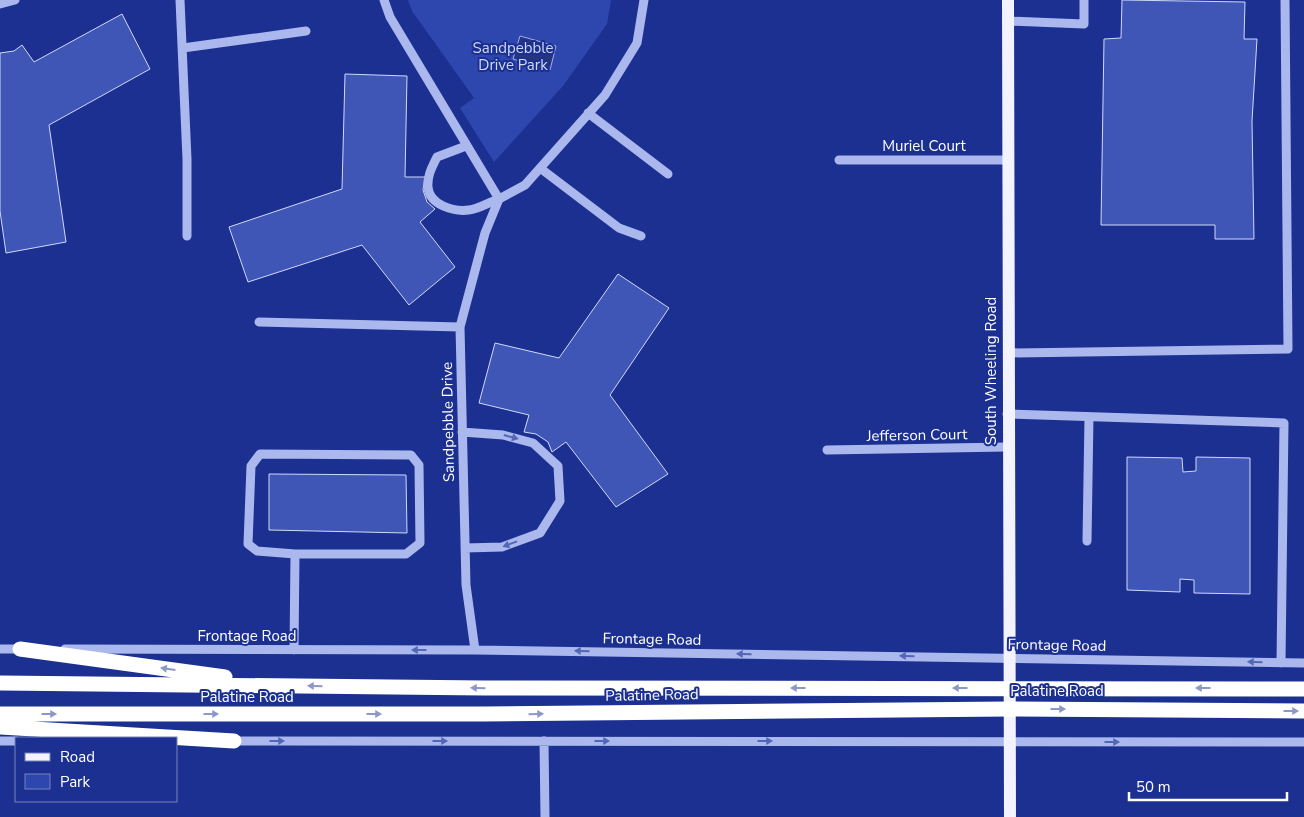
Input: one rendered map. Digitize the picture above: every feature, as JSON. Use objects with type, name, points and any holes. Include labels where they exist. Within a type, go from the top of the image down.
[{"type":"highway","points":[[20,649],[286,686]]},
{"type":"highway","name":"Palatine Road","points":[[0,683],[484,688],[1304,689]]},
{"type":"highway","name":"Palatine Road","points":[[0,714],[484,714],[1009,708],[1304,711]]},
{"type":"highway","points":[[0,726],[172,737]]},
{"type":"highway","points":[[178,737],[234,741]]},
{"type":"main road","name":"South Wheeling Road","points":[[1008,0],[1007,446],[1008,657],[1011,742],[1010,817]]},
{"type":"street","points":[[0,4],[15,0]]},
{"type":"street","points":[[180,0],[183,48],[187,236]]},
{"type":"street","points":[[384,0],[390,17],[498,199]]},
{"type":"street","points":[[466,146],[437,157],[430,171],[428,187],[430,194],[446,209],[477,208],[525,185],[604,95],[637,43],[644,0]]},
{"type":"street","points":[[1008,21],[1084,24],[1084,0]]},
{"type":"street","points":[[1008,353],[1288,349],[1285,0]]},
{"type":"street","points":[[183,48],[306,31]]},
{"type":"street","points":[[588,113],[668,174]]},
{"type":"street","name":"Muriel Court","points":[[838,160],[1009,160]]},
{"type":"street","points":[[540,168],[618,228],[641,236]]},
{"type":"street","name":"Sandpebble Drive","points":[[475,650],[466,585],[464,548],[460,327],[484,233],[498,199]]},
{"type":"street","points":[[259,322],[460,327]]},
{"type":"street","points":[[1007,414],[1284,423],[1281,663]]},
{"type":"street","points":[[1087,541],[1089,417]]},
{"type":"street","points":[[462,432],[503,435],[533,443],[558,466],[560,501],[540,533],[502,547],[464,548]]},
{"type":"street","name":"Jefferson Court","points":[[827,450],[1007,446]]},
{"type":"street","points":[[260,454],[411,455],[419,465],[420,543],[406,554],[295,554],[257,551],[248,544],[251,466],[260,454]]},
{"type":"street","points":[[294,650],[295,554]]},
{"type":"street","name":"Frontage Road","points":[[0,649],[475,650],[1304,663]]},
{"type":"street","points":[[0,741],[15,741]]},
{"type":"street","points":[[178,741],[1304,742]]},
{"type":"street","points":[[544,741],[545,817]]},
{"type":"green space","name":"Sandpebble Drive Park","points":[[408,0],[611,0],[607,24],[563,86],[494,162],[460,108],[474,98],[412,11]]},
{"type":"water","points":[[520,36],[556,46],[550,70],[513,59]]},
{"type":"building","points":[[1122,0],[1245,2],[1244,39],[1257,39],[1252,121],[1254,239],[1215,239],[1215,225],[1101,225],[1104,39],[1121,38]]},
{"type":"building","points":[[122,14],[150,69],[49,125],[66,242],[6,253],[0,211],[0,53],[14,51],[22,45],[34,62]]},
{"type":"building","points":[[345,74],[407,76],[405,177],[425,177],[423,190],[427,202],[435,209],[420,222],[455,267],[409,305],[362,245],[248,282],[229,227],[342,189]]},
{"type":"building","points":[[618,274],[669,308],[610,395],[668,474],[616,507],[566,442],[552,452],[548,442],[536,434],[524,432],[529,415],[479,403],[495,343],[559,358]]},
{"type":"building","points":[[1127,457],[1182,458],[1183,472],[1196,471],[1196,457],[1250,458],[1250,594],[1194,593],[1194,580],[1180,579],[1180,592],[1127,590]]},
{"type":"building","points":[[269,474],[406,475],[407,533],[269,530]]}]
